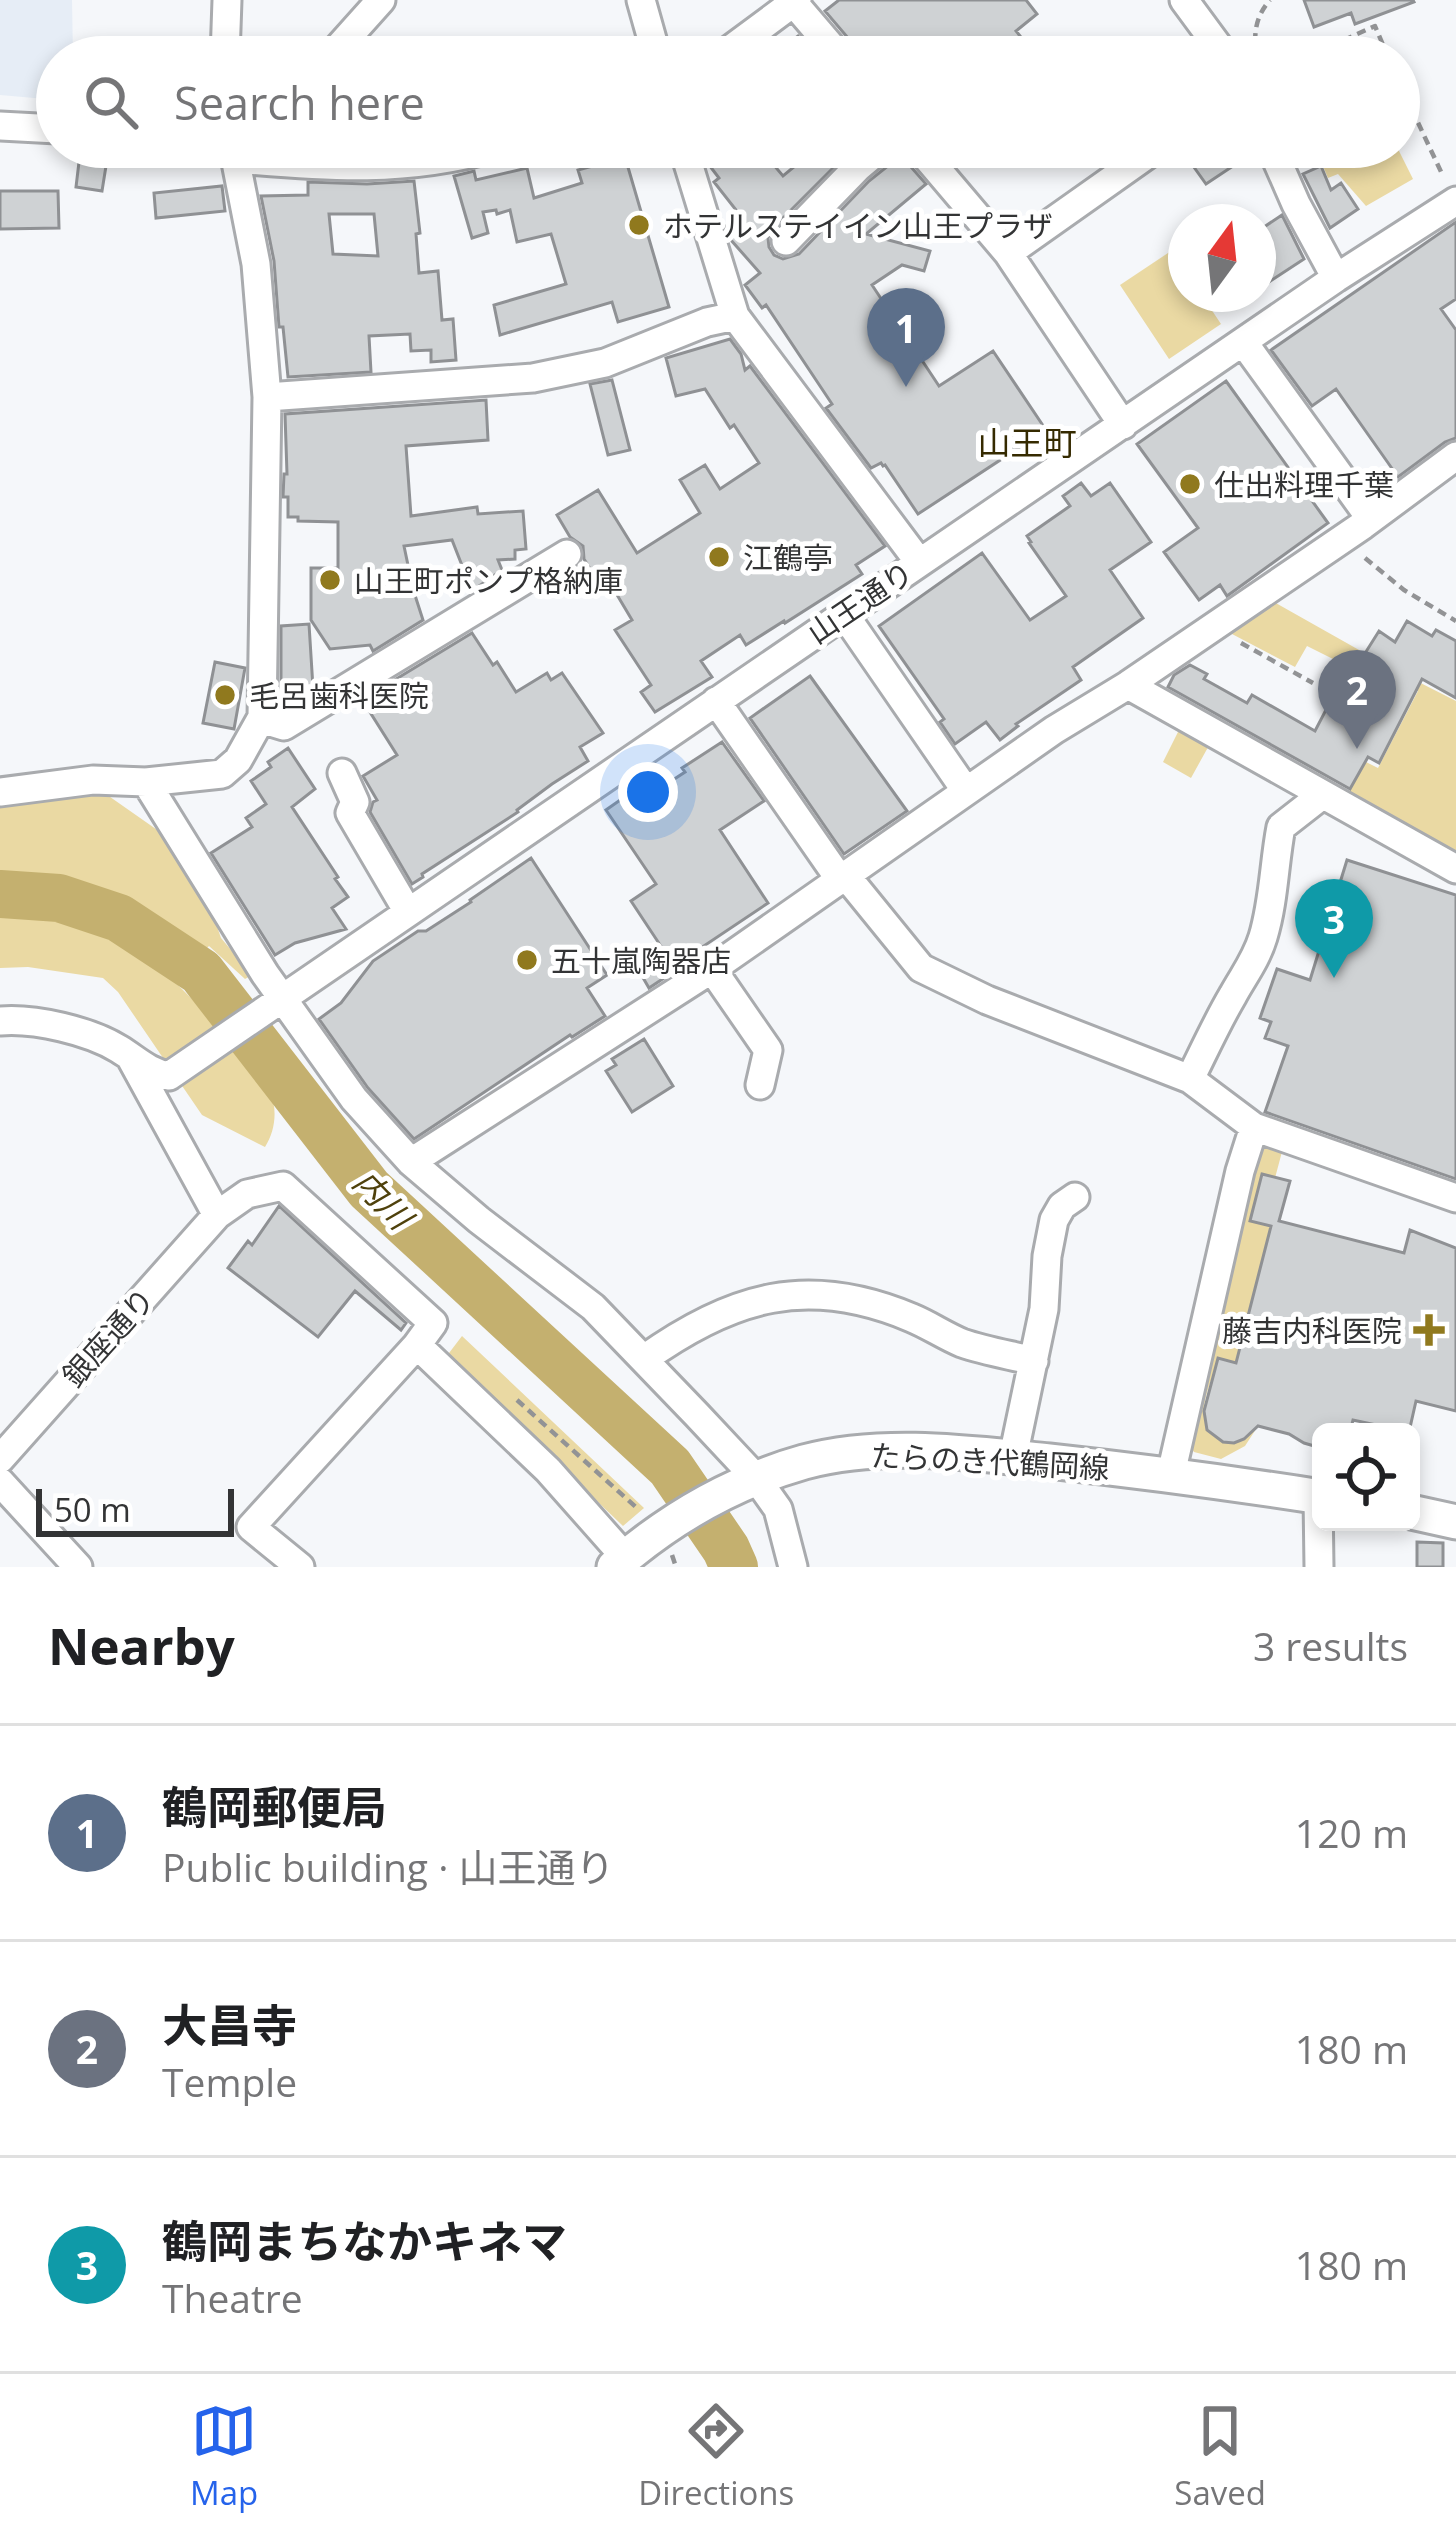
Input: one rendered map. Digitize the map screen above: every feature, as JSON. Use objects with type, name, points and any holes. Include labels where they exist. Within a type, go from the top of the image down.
[{"type":"main road","name":"たらのき代鶴岡線","points":[[637,1548],[744,1483],[805,1462],[859,1453],[1012,1457],[1312,1496]]},
{"type":"main road","points":[[1420,1515],[1456,1522]]},
{"type":"street","points":[[226,36],[227,0]]},
{"type":"street","points":[[349,36],[381,0]]},
{"type":"street","points":[[641,0],[651,36]]},
{"type":"street","points":[[1184,0],[1211,36]]},
{"type":"street","points":[[748,36],[795,1],[824,36]]},
{"type":"street","points":[[0,126],[36,128]]},
{"type":"street","points":[[0,792],[93,780],[146,782],[222,774],[238,760],[261,719],[267,397],[256,264],[237,168]]},
{"type":"street","points":[[689,168],[735,316],[919,562]]},
{"type":"street","points":[[786,242],[857,168]]},
{"type":"street","points":[[936,168],[1008,253],[1123,425]]},
{"type":"street","points":[[1008,253],[1128,168]]},
{"type":"street","points":[[1280,168],[1336,278]]},
{"type":"street","name":"山王通り","points":[[169,1076],[1336,278],[1456,201]]},
{"type":"street","points":[[267,397],[533,378],[605,363],[707,322],[735,316]]},
{"type":"street","points":[[1244,343],[1371,519]]},
{"type":"street","points":[[411,1162],[712,969],[1054,730],[1371,519],[1456,456]]},
{"type":"street","points":[[261,719],[284,725],[567,554]]},
{"type":"street","points":[[844,614],[966,791]]},
{"type":"street","points":[[1128,685],[1456,869]]},
{"type":"street","points":[[716,701],[844,879],[920,968],[987,1000],[1190,1079],[1254,1127],[1456,1198]]},
{"type":"street","points":[[342,773],[355,802],[350,813],[408,912]]},
{"type":"street","points":[[146,782],[274,1004],[411,1162],[593,1307],[644,1359],[744,1483],[778,1509],[793,1567]]},
{"type":"street","points":[[1190,1079],[1235,990],[1247,976],[1264,934],[1275,878],[1294,841],[1331,800]]},
{"type":"street","points":[[712,969],[768,1050],[760,1085]]},
{"type":"street","points":[[0,1021],[34,1021],[61,1028],[117,1047],[145,1068],[169,1076],[163,1093],[164,1118]]},
{"type":"street","points":[[130,1056],[217,1215],[247,1194],[283,1186],[434,1324],[251,1527],[300,1567]]},
{"type":"street","points":[[1171,1474],[1254,1127]]},
{"type":"street","points":[[1012,1457],[1044,1309],[1054,1220],[1075,1197]]},
{"type":"street","name":"銀座通り","points":[[0,1459],[217,1215]]},
{"type":"street","points":[[644,1359],[730,1308],[796,1294],[833,1296],[891,1311],[962,1342],[1034,1361]]},
{"type":"street","points":[[417,1346],[637,1548]]},
{"type":"street","points":[[0,1482],[78,1567]]},
{"type":"street","points":[[1319,1567],[1320,1531]]},
{"type":"path","points":[[1253,36],[1270,0]]},
{"type":"path","points":[[1353,36],[1375,26],[1379,36]]},
{"type":"path","points":[[1420,128],[1441,174]]},
{"type":"path","points":[[1361,554],[1404,590],[1456,621]]},
{"type":"path","points":[[1230,637],[1313,683]]},
{"type":"path","points":[[506,1390],[637,1548]]},
{"type":"shaded area","points":[[0,0],[72,0],[73,36],[36,36],[36,98],[0,95]]},
{"type":"shaded area","points":[[1324,168],[1408,168],[1413,179],[1366,206],[1338,174],[1328,178]]},
{"type":"shaded area","points":[[1168,253],[1168,312],[1213,312],[1221,324],[1169,359],[1120,285]]},
{"type":"shaded area","points":[[1267,598],[1456,701],[1456,858],[1346,797],[1366,762],[1378,768],[1418,691],[1345,654],[1339,662],[1307,646],[1295,667],[1232,634],[1227,626]]},
{"type":"shaded area","points":[[1182,724],[1212,740],[1191,778],[1163,762]]},
{"type":"shaded area","points":[[103,792],[163,834],[212,912],[221,938],[252,975],[245,979],[209,946],[205,950],[110,892],[60,877],[0,872],[0,798]]},
{"type":"shaded area","points":[[0,915],[65,923],[96,933],[126,946],[174,982],[270,1093],[274,1120],[265,1147],[202,1115],[118,992],[103,978],[28,967],[0,968]]},
{"type":"shaded area","points":[[1261,1142],[1283,1148],[1275,1178],[1262,1175],[1251,1220],[1271,1226],[1236,1363],[1218,1359],[1204,1405],[1206,1426],[1223,1442],[1243,1439],[1258,1426],[1245,1446],[1221,1459],[1194,1452],[1185,1439]]},
{"type":"shaded area","points":[[462,1336],[644,1508],[623,1526],[446,1357]]},
{"type":"building","points":[[839,0],[1026,0],[1037,14],[1016,31],[1020,36],[846,36],[825,11]]},
{"type":"building","points":[[1304,0],[1414,2],[1355,24],[1351,13],[1314,27]]},
{"type":"building","points":[[78,168],[106,168],[102,191],[76,187]]},
{"type":"building","points":[[527,168],[534,198],[582,183],[578,170],[628,168],[669,307],[618,322],[612,302],[500,335],[494,305],[566,284],[551,234],[517,242],[510,210],[483,212],[488,233],[472,238],[454,176],[474,171],[476,180]]},
{"type":"building","points":[[711,168],[776,168],[783,176],[793,168],[833,168],[772,229],[769,247],[783,259],[799,254],[885,168],[912,168],[926,184],[866,234],[930,251],[924,271],[902,265],[872,285],[939,386],[993,351],[1046,430],[918,514],[885,465],[871,468],[826,408],[832,404],[766,305],[762,308],[745,285],[760,273],[730,239],[726,226],[740,215],[714,182],[719,178]]},
{"type":"building","points":[[1195,168],[1230,168],[1206,184]]},
{"type":"building","points":[[1322,168],[1331,190],[1341,183],[1358,209],[1330,228],[1303,174]]},
{"type":"building","points":[[414,181],[419,273],[438,271],[442,320],[453,319],[456,360],[431,362],[431,350],[411,351],[410,334],[369,336],[371,372],[288,377],[261,196],[308,195],[308,182]],"holes":[[[329,214],[374,214],[378,256],[333,254]]]},
{"type":"building","points":[[222,186],[225,211],[156,218],[154,193]]},
{"type":"building","points":[[0,191],[58,191],[59,228],[0,229]]},
{"type":"building","points":[[1282,215],[1304,259],[1276,277],[1276,219]]},
{"type":"building","points":[[1456,222],[1456,299],[1441,309],[1456,330],[1456,438],[1398,477],[1336,389],[1312,406],[1271,350]]},
{"type":"building","points":[[730,339],[745,370],[750,366],[885,546],[856,565],[862,574],[785,623],[746,645],[740,635],[701,661],[712,677],[655,712],[641,692],[651,685],[615,630],[632,620],[610,583],[602,588],[584,559],[583,546],[570,537],[557,515],[598,490],[637,553],[700,513],[680,480],[705,465],[720,489],[759,463],[705,389],[676,396],[666,358]]},
{"type":"building","points":[[612,380],[630,450],[608,455],[590,384]]},
{"type":"building","points":[[1226,381],[1328,523],[1227,596],[1220,585],[1199,600],[1164,552],[1198,528],[1137,444]]},
{"type":"building","points":[[486,400],[488,440],[406,446],[411,516],[477,507],[478,514],[523,511],[526,549],[515,550],[515,559],[498,560],[502,570],[472,591],[452,540],[404,546],[423,620],[373,651],[370,645],[330,649],[311,620],[311,568],[338,568],[338,522],[288,517],[288,497],[283,497],[285,414]]},
{"type":"building","points":[[1081,483],[1091,496],[1110,483],[1151,542],[1110,570],[1143,618],[1073,667],[1081,680],[1000,740],[986,722],[955,744],[940,722],[944,719],[879,626],[982,553],[1030,620],[1066,596],[1027,536],[1070,506],[1063,496]]},
{"type":"building","points":[[1407,621],[1432,636],[1436,630],[1456,641],[1456,698],[1422,679],[1379,763],[1368,757],[1350,789],[1168,687],[1174,675],[1190,665],[1207,674],[1204,679],[1247,703],[1252,695],[1315,731],[1342,679],[1347,682],[1379,631],[1395,642]]},
{"type":"building","points":[[309,624],[313,688],[281,694],[281,626]]},
{"type":"building","points":[[472,633],[516,692],[547,673],[551,680],[562,673],[603,733],[580,747],[588,761],[412,884],[370,812],[377,800],[363,776],[397,755],[368,709],[404,689],[378,690]]},
{"type":"building","name":"毛呂歯科医院","points":[[215,662],[245,668],[234,729],[203,723]]},
{"type":"building","points":[[810,676],[907,811],[844,854],[750,718]]},
{"type":"building","points":[[722,742],[764,801],[720,830],[768,903],[674,966],[631,901],[656,884],[606,810],[623,798],[630,808]]},
{"type":"building","points":[[288,748],[315,789],[292,807],[348,897],[332,908],[346,929],[295,943],[275,955],[211,853],[252,827],[246,818],[266,804],[251,781]]},
{"type":"building","points":[[531,858],[607,975],[587,988],[605,1016],[414,1139],[368,1088],[319,1019],[341,1003],[373,961],[471,902]]},
{"type":"building","points":[[1347,860],[1456,895],[1456,1179],[1265,1112],[1288,1046],[1265,1038],[1271,1022],[1260,1018],[1277,969],[1310,980]]},
{"type":"building","points":[[666,961],[673,972],[649,988],[642,976]]},
{"type":"building","name":"五十嵐陶器店","points":[[644,1039],[673,1086],[632,1112],[606,1071],[616,1065],[612,1059]]},
{"type":"building","points":[[1262,1174],[1290,1181],[1279,1221],[1404,1253],[1410,1230],[1456,1248],[1456,1411],[1416,1401],[1411,1423],[1312,1423],[1312,1445],[1258,1426],[1234,1443],[1223,1442],[1207,1430],[1204,1411],[1218,1358],[1236,1363],[1271,1226],[1250,1221]]},
{"type":"building","points":[[279,1206],[406,1323],[401,1330],[355,1291],[318,1337],[228,1268],[248,1241],[252,1245]]},
{"type":"building","points":[[1417,1542],[1443,1543],[1443,1567],[1417,1567]]},
{"type":"waterway","name":"内川","points":[[0,894],[59,898],[119,918],[201,972],[369,1189],[670,1467],[734,1567]]},
{"type":"place","name":"ホテルステイイン山王プラザ","points":[[639,225]]},
{"type":"place","name":"鶴岡郵便局","points":[[906,387]]},
{"type":"place","name":"仕出料理千葉","points":[[1190,484]]},
{"type":"place","name":"江鶴亭","points":[[719,557]]},
{"type":"place","name":"山王町ポンプ格納庫","points":[[330,580]]},
{"type":"place","name":"毛呂歯科医院","points":[[225,695]]},
{"type":"place","name":"大昌寺","points":[[1357,749]]},
{"type":"place","name":"五十嵐陶器店","points":[[527,960]]},
{"type":"place","name":"鶴岡まちなかキネマ","points":[[1334,978]]},
{"type":"place","name":"藤吉内科医院","points":[[1429,1330]]},
{"type":"district","name":"山王町","points":[[1027,442]]}]
